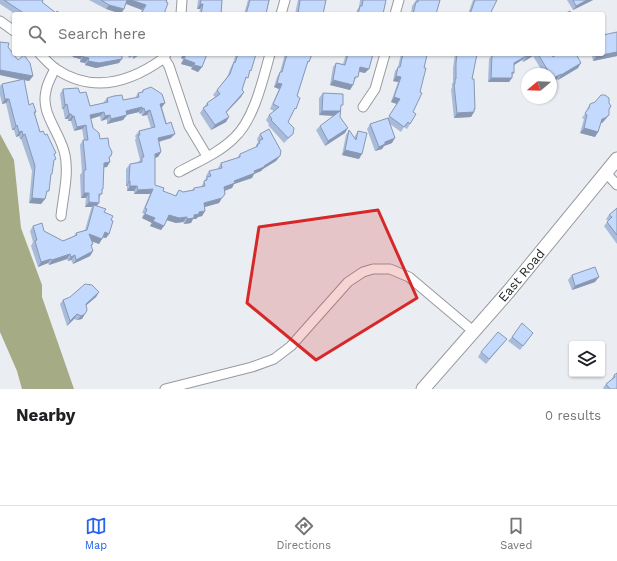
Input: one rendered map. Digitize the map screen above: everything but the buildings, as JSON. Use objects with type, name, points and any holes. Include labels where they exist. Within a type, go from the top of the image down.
[{"type":"main road","name":"East Road","points":[[423,389],[509,291],[617,159]]},
{"type":"street","points":[[181,12],[182,0]]},
{"type":"street","points":[[282,12],[285,0]]},
{"type":"street","points":[[396,12],[399,0]]},
{"type":"street","points":[[0,21],[12,30]]},
{"type":"street","points":[[42,56],[55,68],[67,75],[82,80],[106,83],[131,77],[152,67],[165,56],[189,126],[207,156]]},
{"type":"street","points":[[179,172],[231,141],[244,126],[252,109],[269,56]]},
{"type":"street","points":[[363,107],[375,89],[384,56]]},
{"type":"street","points":[[55,68],[47,86],[45,98],[47,112],[60,139],[65,156],[66,168],[61,216]]},
{"type":"street","points":[[606,173],[617,185]]},
{"type":"street","points":[[165,389],[252,367],[274,359],[290,346],[348,282],[363,272],[373,269],[390,269],[409,276],[473,332]]},
{"type":"highlighted area","points":[[378,210],[417,298],[316,360],[247,303],[259,227]]},
{"type":"green space","points":[[0,134],[14,160],[21,228],[42,285],[42,297],[74,389],[22,389],[17,371],[0,332]]}]
